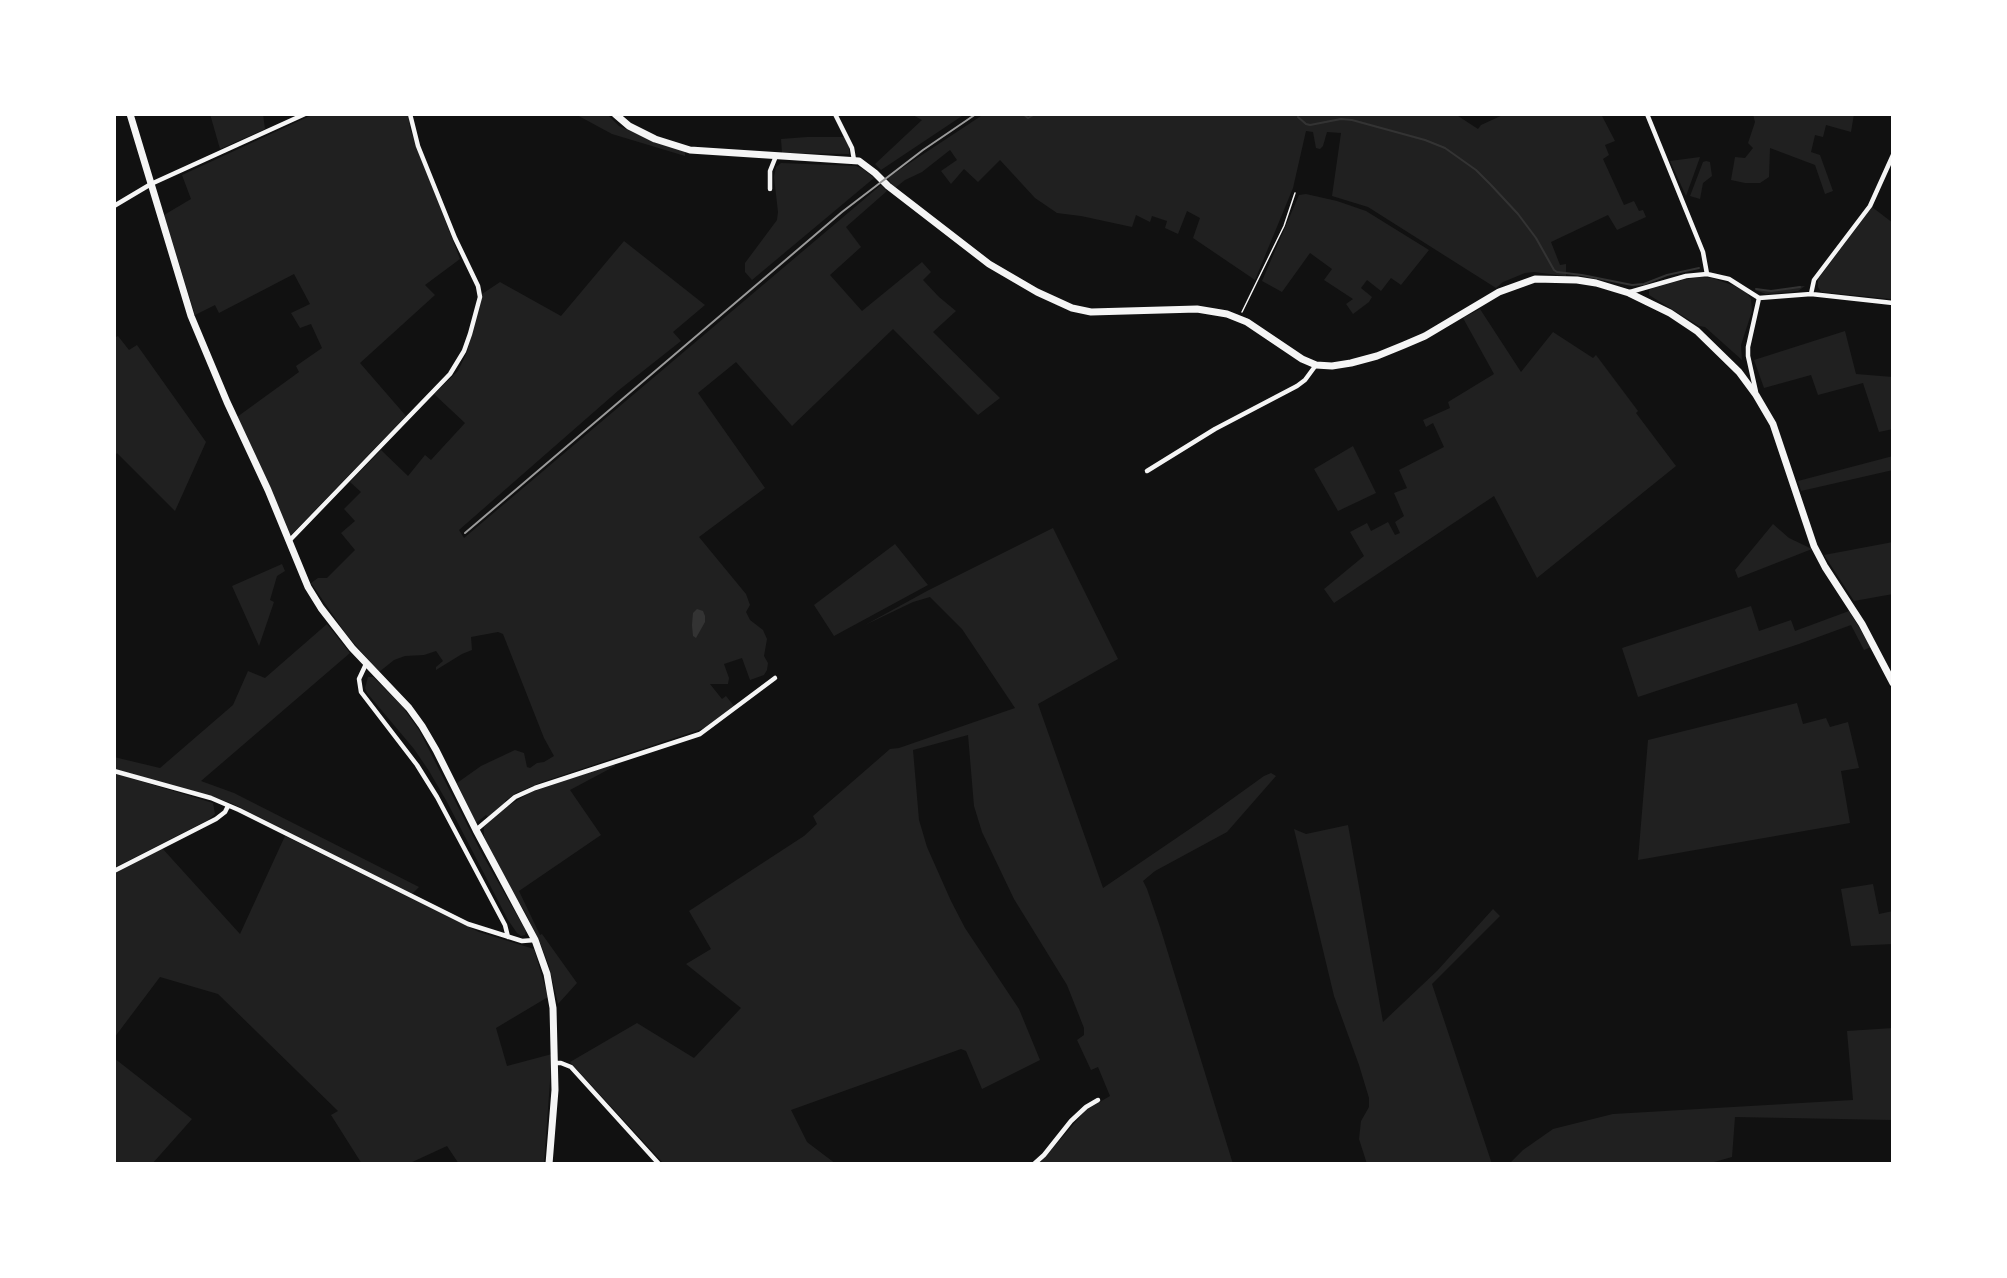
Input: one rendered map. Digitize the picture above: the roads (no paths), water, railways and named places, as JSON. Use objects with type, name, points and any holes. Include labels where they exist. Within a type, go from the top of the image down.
[{"type":"main road","points":[[130,114],[191,316],[308,587],[321,608],[366,664],[401,700],[422,726],[535,940],[552,997],[555,1063],[549,1164]]},
{"type":"main road","points":[[615,114],[629,126],[655,139],[690,150],[854,160],[864,164],[888,186],[989,264],[1037,292],[1072,308],[1091,312],[1197,309],[1227,314],[1316,365],[1332,366],[1351,363],[1395,349],[1425,336],[1499,292],[1534,279],[1577,280],[1629,292],[1697,331],[1739,372],[1756,395],[1773,424],[1814,546],[1862,624],[1893,683]]},
{"type":"street","points":[[114,206],[151,183],[305,114]]},
{"type":"street","points":[[289,542],[450,374],[464,351],[470,334],[480,297],[478,286],[461,254],[418,146],[410,114]]},
{"type":"street","points":[[835,114],[852,148],[854,160]]},
{"type":"street","points":[[1647,114],[1700,243],[1707,274]]},
{"type":"street","points":[[1811,294],[1814,280],[1870,206],[1893,155]]},
{"type":"street","points":[[770,189],[770,171],[776,156]]},
{"type":"street","points":[[1629,292],[1686,276],[1707,274],[1729,279],[1759,298],[1811,294],[1893,303]]},
{"type":"street","points":[[1756,395],[1748,356],[1749,337],[1759,298]]},
{"type":"street","points":[[1147,471],[1215,429],[1296,387],[1305,380],[1316,365]]},
{"type":"street","points":[[366,664],[359,679],[361,692],[417,765],[437,797],[505,925],[508,937]]},
{"type":"street","points":[[476,830],[515,797],[535,788],[700,734],[775,678]]},
{"type":"street","points":[[114,771],[211,798],[259,819],[468,924],[522,941],[535,940]]},
{"type":"street","points":[[114,871],[216,819],[225,812],[228,806]]},
{"type":"street","points":[[555,1063],[571,1067],[659,1164]]},
{"type":"street","points":[[1034,1164],[1071,1121],[1086,1107],[1098,1100]]},
{"type":"waterway","points":[[1023,114],[1028,118],[1035,114]]},
{"type":"waterway","points":[[1298,117],[1310,125],[1341,119],[1352,120],[1425,140],[1445,148],[1476,170],[1518,214],[1557,272],[1632,285],[1644,284],[1667,275],[1699,268]]},
{"type":"waterway","points":[[1756,289],[1771,291],[1800,287]]},
{"type":"railway","points":[[465,533],[842,212],[923,150],[976,114]]}]
